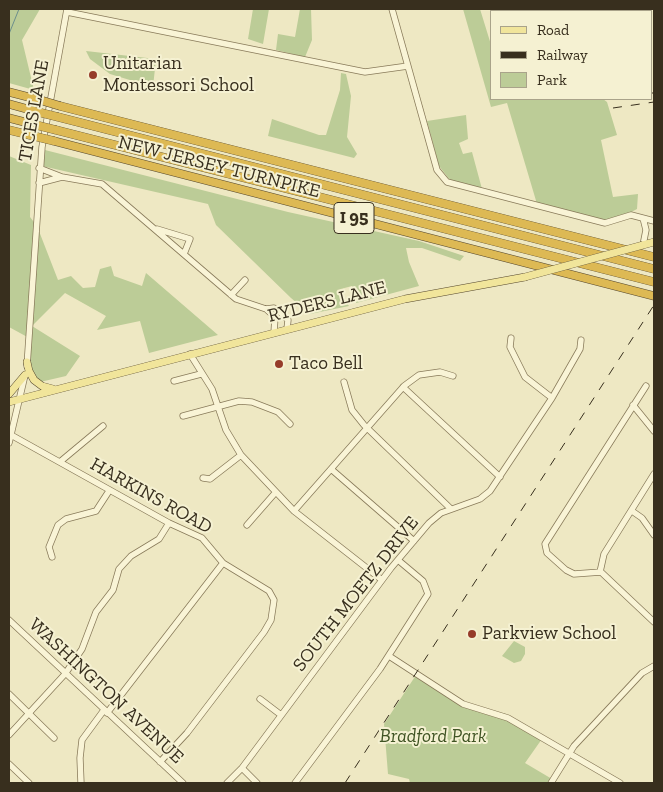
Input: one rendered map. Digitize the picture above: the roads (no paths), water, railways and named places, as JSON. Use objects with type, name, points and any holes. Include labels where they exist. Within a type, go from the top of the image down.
[{"type":"highway","name":"NEW JERSEY TURNPIKE","points":[[9,92],[654,257]]},
{"type":"highway","name":"NEW JERSEY TURNPIKE","points":[[9,104],[654,269]]},
{"type":"highway","name":"NEW JERSEY TURNPIKE","points":[[9,118],[654,282]]},
{"type":"highway","name":"NEW JERSEY TURNPIKE","points":[[9,130],[654,296]]},
{"type":"main road","name":"RYDERS LANE","points":[[9,402],[53,389],[434,292],[525,278],[654,242]]},
{"type":"main road","points":[[27,362],[29,372],[34,380],[42,386],[53,389]]},
{"type":"main road","points":[[9,394],[25,375]]},
{"type":"street","points":[[392,9],[437,170],[447,182],[605,222],[631,215],[654,221]]},
{"type":"street","points":[[67,10],[365,72],[408,66]]},
{"type":"street","name":"TICES LANE","points":[[20,398],[27,362],[39,168],[67,10]]},
{"type":"street","points":[[39,168],[62,177],[102,184],[231,295],[240,301],[266,309],[274,308],[280,312],[288,320],[287,329]]},
{"type":"street","points":[[38,182],[62,177]]},
{"type":"street","points":[[643,218],[646,230],[643,245]]},
{"type":"street","points":[[155,229],[190,239],[184,254]]},
{"type":"street","points":[[231,295],[245,280]]},
{"type":"street","points":[[266,309],[287,329]]},
{"type":"street","points":[[274,333],[275,317],[280,312]]},
{"type":"street","points":[[511,338],[510,346],[525,378],[552,398]]},
{"type":"street","name":"SOUTH MOETZ DRIVE","points":[[227,783],[242,768],[382,580],[440,512],[480,499],[490,491],[552,398],[580,350],[581,340]]},
{"type":"street","points":[[190,354],[212,389],[226,430],[241,455],[294,511],[382,580]]},
{"type":"street","points":[[294,511],[403,387],[419,375],[440,372],[453,376]]},
{"type":"street","points":[[174,381],[201,374]]},
{"type":"street","points":[[344,382],[352,410],[367,428],[451,508]]},
{"type":"street","points":[[646,386],[549,537],[545,549],[560,566],[574,574],[600,572],[654,622]]},
{"type":"street","points":[[403,387],[500,477]]},
{"type":"street","points":[[9,444],[20,398]]},
{"type":"street","points":[[183,416],[239,401],[252,402],[278,412],[290,424]]},
{"type":"street","points":[[633,405],[654,431]]},
{"type":"street","points":[[61,461],[104,426]]},
{"type":"street","name":"HARKINS ROAD","points":[[11,435],[61,461],[110,491],[169,523],[202,538],[223,563],[269,591],[274,600],[271,620],[187,732],[160,762]]},
{"type":"street","points":[[203,478],[210,479],[241,455]]},
{"type":"street","points":[[332,469],[414,541]]},
{"type":"street","points":[[600,572],[604,554],[654,474]]},
{"type":"street","points":[[52,557],[49,547],[50,540],[58,525],[66,520],[96,511],[110,491]]},
{"type":"street","points":[[247,525],[275,493]]},
{"type":"street","points":[[632,511],[642,518],[654,535]]},
{"type":"street","points":[[9,735],[65,674],[82,649],[96,612],[112,590],[119,569],[132,556],[159,539],[169,523]]},
{"type":"street","points":[[295,783],[389,656],[428,594],[423,580],[398,560]]},
{"type":"street","points":[[81,783],[80,758],[82,740],[223,563]]},
{"type":"street","name":"WASHINGTON AVENUE","points":[[9,620],[183,783]]},
{"type":"street","points":[[389,656],[463,704],[508,718],[620,783]]},
{"type":"street","points":[[551,783],[569,754],[642,673],[654,666]]},
{"type":"street","points":[[9,694],[54,738]]},
{"type":"street","points":[[260,699],[281,715]]},
{"type":"street","points":[[9,764],[29,783]]},
{"type":"street","points":[[242,768],[257,783]]},
{"type":"waterway","points":[[9,34],[19,9]]},
{"type":"railway","points":[[613,108],[654,102]]},
{"type":"railway","points":[[345,783],[654,305]]},
{"type":"place","name":"Unitarian Montessori School","points":[[93,75]]},
{"type":"place","name":"Taco Bell","points":[[279,364]]},
{"type":"place","name":"Parkview School","points":[[472,634]]},
{"type":"park label","name":"Bradford Park","points":[[433,737]]}]
